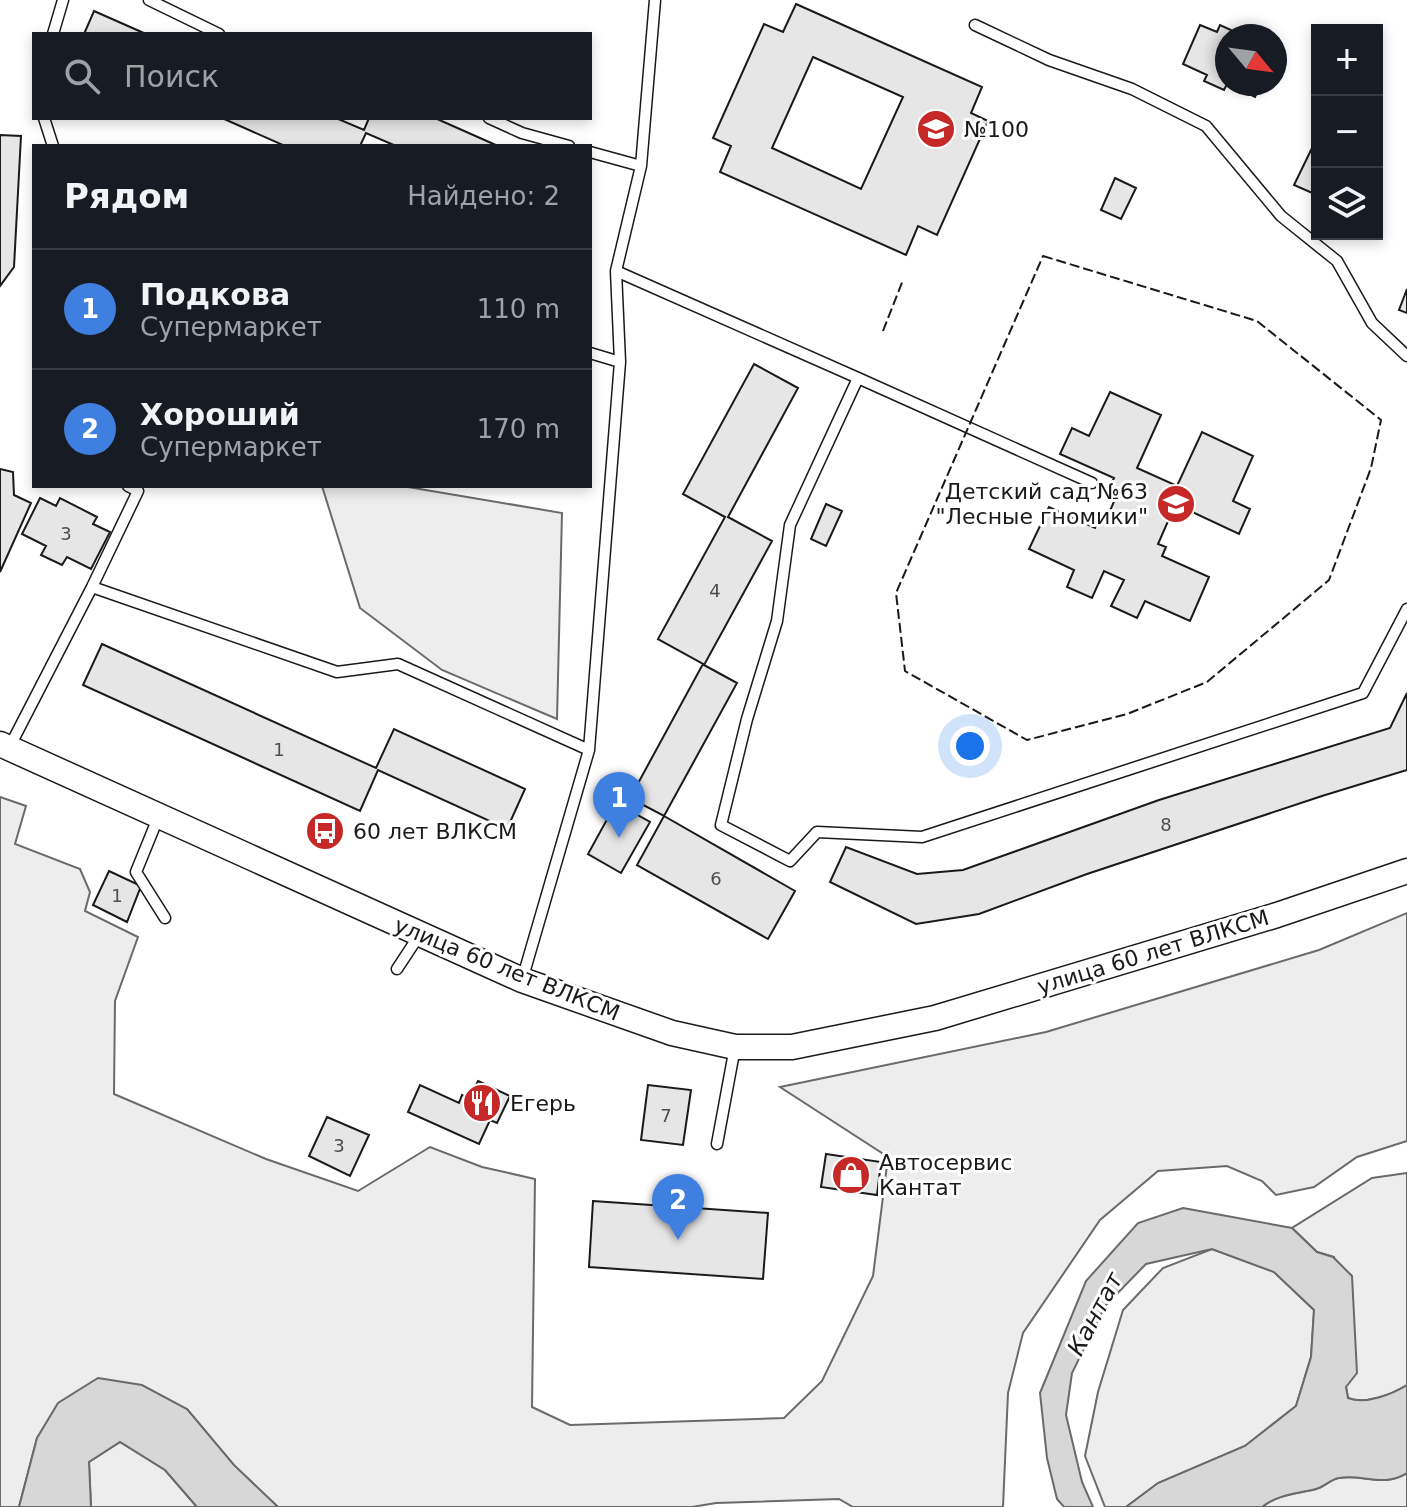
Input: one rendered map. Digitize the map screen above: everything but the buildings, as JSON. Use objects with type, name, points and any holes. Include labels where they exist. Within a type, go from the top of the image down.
[{"type":"street","name":"улица 60 лет ВЛКСМ","points":[[5,746],[522,980],[672,1033],[735,1047],[792,1047],[935,1018],[1277,915],[1407,871]]},
{"type":"lane","points":[[54,32],[63,0]]},
{"type":"lane","points":[[149,0],[215,32]]},
{"type":"lane","points":[[522,980],[589,750],[620,362],[616,271],[641,166],[655,0]]},
{"type":"lane","points":[[975,25],[1049,60],[1132,89],[1206,126],[1281,216],[1337,261],[1372,323],[1407,356]]},
{"type":"lane","points":[[45,120],[52,144]]},
{"type":"lane","points":[[493,120],[522,133],[562,144]]},
{"type":"lane","points":[[592,153],[641,166]]},
{"type":"lane","points":[[616,271],[1092,483]]},
{"type":"lane","points":[[592,354],[620,362]]},
{"type":"lane","points":[[858,378],[790,525],[777,621],[747,719],[721,825],[790,861],[817,832],[922,837],[1363,693],[1407,609]]},
{"type":"lane","points":[[5,746],[92,587],[138,491],[132,488]]},
{"type":"lane","points":[[92,587],[337,672],[398,664],[589,750]]},
{"type":"lane","points":[[159,816],[136,872],[165,918]]},
{"type":"lane","points":[[397,969],[420,934]]},
{"type":"lane","points":[[717,1144],[735,1047]]},
{"type":"shaded area","points":[[323,488],[414,488],[562,513],[557,719],[442,670],[360,608]]},
{"type":"shaded area","points":[[0,797],[26,806],[15,844],[80,869],[90,892],[85,911],[138,937],[115,1001],[114,1094],[266,1159],[358,1191],[430,1147],[482,1167],[535,1179],[532,1407],[570,1425],[784,1418],[822,1381],[873,1276],[888,1157],[780,1087],[1046,1032],[1319,950],[1407,913],[1407,1141],[1357,1157],[1314,1187],[1276,1195],[1262,1181],[1227,1166],[1158,1171],[1100,1220],[1023,1333],[1008,1393],[1003,1507],[853,1507],[839,1499],[716,1503],[692,1507],[278,1507],[234,1466],[187,1409],[37,1438],[19,1507],[0,1507]]},
{"type":"shaded area","points":[[1407,1173],[1407,1385],[1379,1398],[1355,1400],[1348,1398],[1346,1387],[1334,1257],[1317,1252],[1292,1228],[1372,1178]]},
{"type":"shaded area","points":[[1212,1249],[1274,1272],[1314,1310],[1311,1357],[1296,1406],[1245,1446],[1158,1483],[1126,1507],[1105,1507],[1085,1456],[1098,1392],[1123,1310],[1163,1268]]},
{"type":"shaded area","points":[[120,1442],[165,1470],[197,1507],[91,1507],[89,1462]]},
{"type":"shaded area","points":[[1407,1473],[1407,1507],[1262,1507],[1275,1499],[1316,1489],[1336,1479],[1389,1480]]},
{"type":"water","name":"Кантат","points":[[1183,1208],[1292,1228],[1317,1252],[1333,1257],[1352,1276],[1357,1373],[1346,1387],[1348,1398],[1371,1399],[1407,1385],[1407,1473],[1389,1480],[1336,1479],[1316,1489],[1275,1499],[1262,1507],[1126,1507],[1158,1483],[1245,1446],[1296,1406],[1311,1357],[1314,1310],[1274,1272],[1212,1249],[1146,1264],[1105,1306],[1072,1373],[1066,1415],[1082,1482],[1093,1507],[1064,1507],[1057,1499],[1047,1458],[1040,1393],[1086,1281],[1138,1223]]},
{"type":"water","points":[[98,1378],[142,1385],[187,1409],[234,1465],[278,1507],[197,1507],[165,1470],[120,1442],[89,1462],[91,1507],[19,1507],[37,1438],[58,1403]]},
{"type":"fence","points":[[1043,256],[1257,321],[1381,420],[1371,468],[1329,580],[1207,682],[1127,714],[1027,740],[905,671],[896,593],[1043,256]]},
{"type":"fence","points":[[883,331],[903,280]]},
{"type":"place","name":"№100","points":[[936,129]]},
{"type":"place","name":"Детский сад №63 \"Лесные гномики\"","points":[[1176,504]]},
{"type":"place","name":"60 лет ВЛКСМ","points":[[325,831]]},
{"type":"place","name":"Подкова","points":[[619,838]]},
{"type":"place","name":"Егерь","points":[[482,1103]]},
{"type":"place","name":"Автосервис Кантат","points":[[851,1175]]},
{"type":"place","name":"Хороший","points":[[678,1240]]}]
